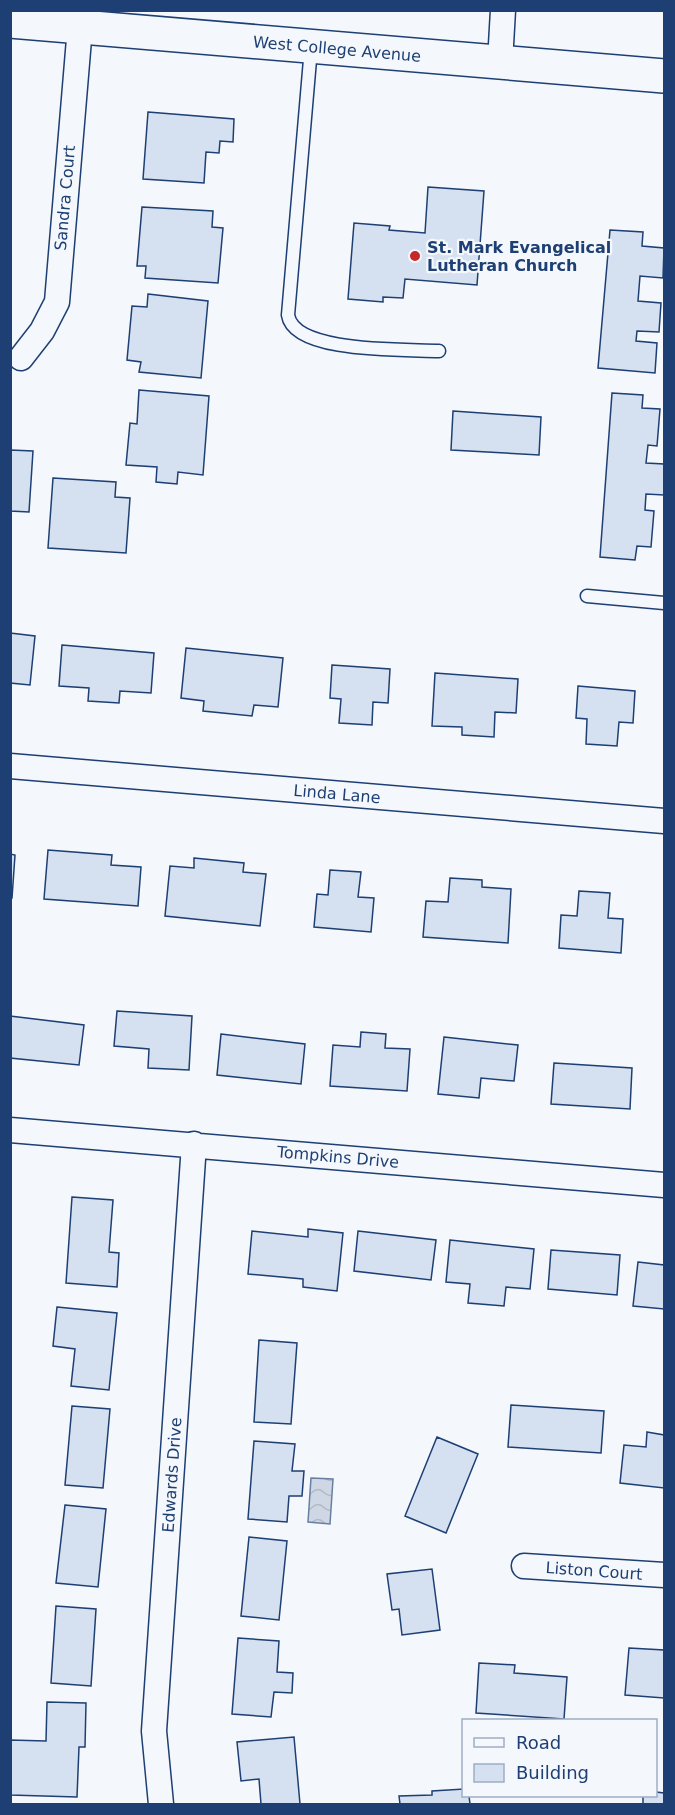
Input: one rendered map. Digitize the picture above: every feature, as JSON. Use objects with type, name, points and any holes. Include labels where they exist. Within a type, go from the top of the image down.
[{"type":"main road","name":"West College Avenue","points":[[10,21],[97,22],[311,47],[664,76]]},
{"type":"street","points":[[500,62],[503,10]]},
{"type":"street","name":"Sandra Court","points":[[21,358],[42,331],[57,302],[97,22]]},
{"type":"street","name":"Linda Lane","points":[[10,766],[664,821]]},
{"type":"street","name":"Tompkins Drive","points":[[10,1130],[664,1185]]},
{"type":"street","name":"Edwards Drive","points":[[161,1804],[154,1731],[194,1144]]},
{"type":"street","name":"Liston Court","points":[[524,1566],[664,1575]]},
{"type":"lane","points":[[311,47],[289,323],[311,339],[333,345],[439,351]]},
{"type":"lane","points":[[586,596],[664,603]]},
{"type":"water","points":[[311,1478],[333,1479],[330,1524],[308,1522]]},
{"type":"building","points":[[148,112],[234,119],[233,142],[220,141],[219,153],[206,152],[204,183],[143,179]]},
{"type":"building","name":"St. Mark Evangelical Lutheran Church","points":[[428,187],[484,191],[477,285],[405,279],[403,298],[383,297],[383,302],[348,299],[354,223],[390,226],[389,230],[425,233]]},
{"type":"building","points":[[142,207],[213,211],[212,227],[223,228],[218,283],[145,278],[146,266],[137,266]]},
{"type":"building","points":[[610,230],[643,232],[642,246],[664,248],[663,278],[640,276],[638,301],[661,303],[659,332],[637,331],[636,341],[657,343],[655,373],[598,368]]},
{"type":"building","points":[[148,294],[208,301],[201,378],[139,372],[141,362],[127,360],[132,306],[147,307]]},
{"type":"building","points":[[139,390],[209,396],[203,475],[178,472],[177,484],[156,482],[157,467],[126,465],[130,423],[137,424]]},
{"type":"building","points":[[612,393],[643,395],[642,408],[660,409],[657,446],[648,445],[646,463],[664,464],[664,495],[646,494],[645,510],[654,511],[651,547],[637,546],[635,560],[600,557]]},
{"type":"building","points":[[453,411],[541,417],[539,455],[451,450]]},
{"type":"building","points":[[10,450],[33,451],[29,512],[10,511]]},
{"type":"building","points":[[53,478],[116,482],[115,497],[130,498],[126,553],[48,548]]},
{"type":"building","points":[[10,633],[35,636],[30,685],[10,683]]},
{"type":"building","points":[[62,645],[154,653],[151,693],[120,691],[119,703],[88,701],[89,688],[59,686]]},
{"type":"building","points":[[186,648],[283,658],[278,707],[254,705],[252,716],[203,711],[204,701],[181,698]]},
{"type":"building","points":[[332,665],[390,669],[388,703],[373,702],[372,725],[339,723],[341,699],[330,698]]},
{"type":"building","points":[[435,673],[518,679],[516,713],[495,712],[494,737],[462,735],[462,727],[432,726]]},
{"type":"building","points":[[578,686],[635,691],[633,723],[619,722],[617,746],[586,744],[587,719],[576,718]]},
{"type":"building","points":[[48,850],[112,855],[111,865],[141,867],[138,906],[44,899]]},
{"type":"building","points":[[10,854],[15,855],[12,898],[10,898]]},
{"type":"building","points":[[194,858],[244,863],[243,872],[266,874],[260,926],[165,916],[170,866],[194,868]]},
{"type":"building","points":[[330,870],[361,872],[358,897],[374,898],[371,932],[314,927],[317,894],[328,895]]},
{"type":"building","points":[[450,878],[482,880],[482,887],[511,889],[508,943],[423,937],[426,901],[448,902]]},
{"type":"building","points":[[579,891],[610,893],[608,918],[623,919],[621,953],[559,948],[561,915],[577,916]]},
{"type":"building","points":[[117,1011],[192,1016],[189,1070],[148,1068],[149,1049],[114,1046]]},
{"type":"building","points":[[10,1016],[84,1025],[79,1065],[10,1058]]},
{"type":"building","points":[[361,1032],[386,1034],[385,1048],[410,1049],[407,1091],[330,1086],[333,1045],[360,1047]]},
{"type":"building","points":[[221,1034],[305,1044],[301,1084],[217,1075]]},
{"type":"building","points":[[444,1037],[518,1045],[514,1081],[481,1078],[479,1098],[438,1094]]},
{"type":"building","points":[[554,1063],[632,1068],[630,1109],[551,1104]]},
{"type":"building","points":[[72,1197],[113,1200],[109,1252],[119,1253],[117,1287],[66,1283]]},
{"type":"building","points":[[308,1229],[343,1233],[337,1291],[303,1287],[303,1279],[248,1274],[252,1231],[308,1237]]},
{"type":"building","points":[[358,1231],[436,1240],[431,1280],[354,1271]]},
{"type":"building","points":[[450,1240],[534,1249],[530,1289],[506,1287],[504,1306],[468,1303],[470,1284],[446,1282]]},
{"type":"building","points":[[551,1250],[620,1255],[617,1295],[548,1289]]},
{"type":"building","points":[[638,1262],[664,1265],[664,1309],[633,1306]]},
{"type":"building","points":[[57,1307],[117,1313],[109,1390],[71,1386],[75,1349],[53,1346]]},
{"type":"building","points":[[259,1340],[297,1343],[291,1424],[254,1422]]},
{"type":"building","points":[[511,1405],[604,1411],[601,1453],[508,1447]]},
{"type":"building","points":[[72,1406],[110,1409],[103,1488],[65,1485]]},
{"type":"building","points":[[647,1432],[664,1435],[664,1488],[620,1483],[624,1445],[646,1447]]},
{"type":"building","points":[[437,1437],[478,1454],[446,1533],[405,1516]]},
{"type":"building","points":[[254,1441],[295,1444],[292,1471],[304,1471],[302,1496],[289,1496],[287,1522],[248,1519]]},
{"type":"building","points":[[65,1505],[106,1509],[98,1587],[56,1583]]},
{"type":"building","points":[[249,1537],[287,1541],[279,1620],[241,1616]]},
{"type":"building","points":[[432,1569],[440,1630],[402,1635],[399,1609],[392,1610],[387,1574]]},
{"type":"building","points":[[56,1606],[96,1609],[91,1686],[51,1683]]},
{"type":"building","points":[[238,1638],[279,1641],[277,1672],[293,1673],[292,1693],[274,1692],[271,1717],[232,1714]]},
{"type":"building","points":[[629,1648],[664,1650],[664,1698],[625,1695]]},
{"type":"building","points":[[479,1663],[515,1665],[514,1673],[567,1677],[564,1719],[476,1713]]},
{"type":"building","points":[[47,1702],[86,1703],[85,1747],[79,1747],[77,1797],[10,1795],[10,1740],[46,1741]]},
{"type":"building","points":[[294,1737],[300,1804],[261,1804],[259,1779],[241,1781],[237,1742]]},
{"type":"building","points":[[462,1789],[462,1797],[469,1797],[470,1804],[400,1804],[399,1796],[432,1795],[432,1791]]},
{"type":"building","points":[[657,1792],[664,1793],[664,1804],[643,1804],[643,1797],[657,1797]]},
{"type":"place","name":"St. Mark Evangelical Lutheran Church","points":[[415,256]]}]
